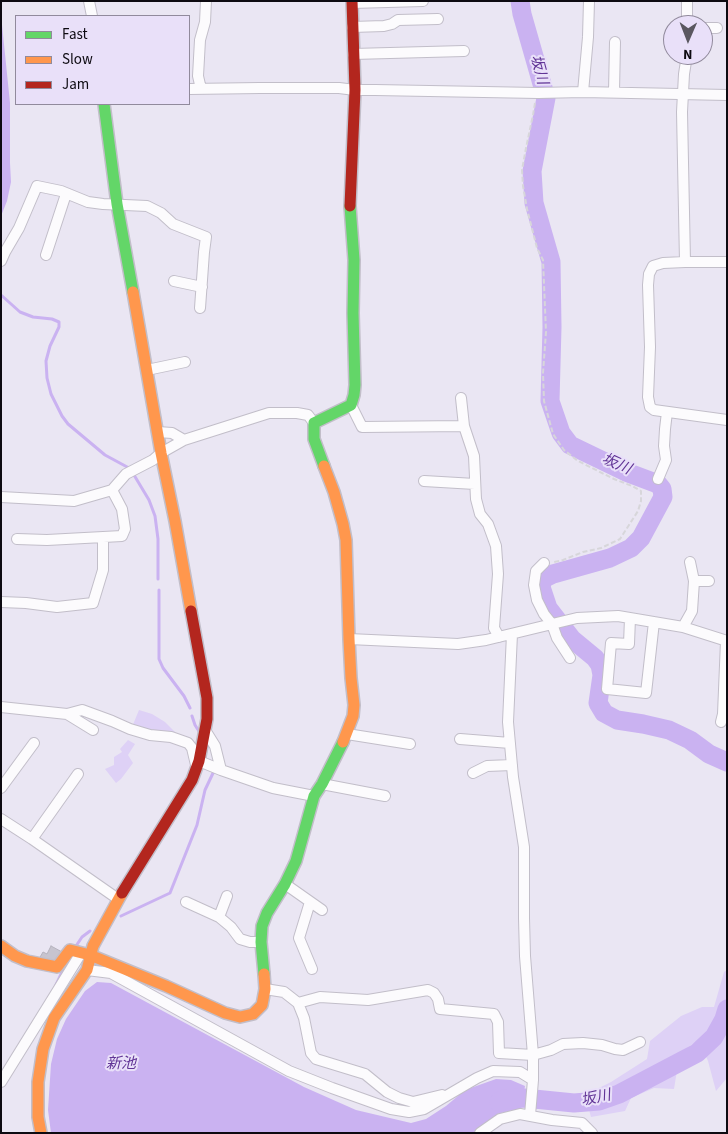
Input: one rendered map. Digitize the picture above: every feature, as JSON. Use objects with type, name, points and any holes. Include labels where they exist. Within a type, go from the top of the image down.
[{"type":"street","points":[[90,1],[92,15]]},
{"type":"street","points":[[201,89],[198,76],[200,40],[205,22],[206,1]]},
{"type":"street","points":[[423,1],[352,2],[355,90],[350,208],[354,260],[355,385],[351,405],[362,427],[464,426]]},
{"type":"street","points":[[583,92],[589,1]]},
{"type":"street","points":[[687,1],[687,15]]},
{"type":"street","points":[[352,27],[384,26],[398,20],[438,19]]},
{"type":"street","points":[[614,92],[615,42]]},
{"type":"street","points":[[353,54],[464,51]]},
{"type":"street","points":[[685,262],[682,112],[686,65]]},
{"type":"street","points":[[190,89],[339,88],[355,90],[727,95]]},
{"type":"street","points":[[3,1077],[93,946],[118,899],[192,780],[198,764],[207,719],[207,698],[117,204],[104,105]]},
{"type":"street","points":[[1,261],[4,252],[19,228],[37,186],[61,191],[88,202],[147,206],[161,213],[172,224],[206,237],[200,308]]},
{"type":"street","points":[[46,255],[66,194]]},
{"type":"street","points":[[727,262],[663,263],[653,266],[649,274],[648,284],[650,347],[648,397],[650,407],[654,410],[727,420]]},
{"type":"street","points":[[174,281],[202,287]]},
{"type":"street","points":[[147,370],[185,362]]},
{"type":"street","points":[[462,398],[464,426],[474,456],[476,499],[480,514],[488,524],[496,546],[498,574],[494,628],[499,637]]},
{"type":"street","points":[[314,423],[351,405]]},
{"type":"street","points":[[658,480],[666,460],[664,429],[667,412]]},
{"type":"street","points":[[1,497],[74,501],[112,490],[126,474],[153,460],[161,453],[184,440],[269,414],[296,413],[308,415],[314,423],[314,439],[334,492],[346,540],[349,639],[354,705],[353,716],[347,734],[314,796],[296,860],[285,884],[267,913],[262,926],[261,942],[265,989],[262,1005],[253,1014],[240,1017],[224,1012],[86,954],[70,950],[57,967],[27,962],[1,946]]},
{"type":"street","points":[[158,432],[172,433],[184,440]]},
{"type":"street","points":[[424,481],[475,484]]},
{"type":"street","points":[[17,539],[47,540],[122,536],[126,529],[122,509],[112,490]]},
{"type":"street","points":[[1,602],[57,607],[93,603],[103,570],[104,537]]},
{"type":"street","points":[[683,628],[692,611],[694,581],[690,562]]},
{"type":"street","points":[[544,563],[536,571],[534,585],[537,600],[544,614],[554,624],[557,638],[570,658]]},
{"type":"street","points":[[694,581],[709,581]]},
{"type":"street","points":[[349,639],[458,644],[486,640],[567,620],[597,616],[618,616],[683,628],[727,641],[721,722]]},
{"type":"street","points":[[630,618],[629,644],[611,643],[606,689],[646,693],[654,622]]},
{"type":"street","points":[[512,634],[508,722],[524,847],[525,956],[533,1055],[530,1114]]},
{"type":"street","points":[[1,707],[67,714],[82,710],[136,731],[188,743],[198,764]]},
{"type":"street","points":[[67,714],[93,730]]},
{"type":"street","points":[[83,724],[92,714]]},
{"type":"street","points":[[205,730],[215,746],[221,770]]},
{"type":"street","points":[[347,734],[410,744]]},
{"type":"street","points":[[460,739],[510,743]]},
{"type":"street","points":[[1,788],[34,743]]},
{"type":"street","points":[[198,764],[273,788],[314,796]]},
{"type":"street","points":[[473,773],[487,766],[512,765]]},
{"type":"street","points":[[32,839],[78,774]]},
{"type":"street","points":[[322,784],[385,796]]},
{"type":"street","points":[[3,824],[32,839],[118,899]]},
{"type":"street","points":[[285,884],[322,910]]},
{"type":"street","points":[[219,917],[227,896]]},
{"type":"street","points":[[186,902],[219,917],[231,927],[240,939],[250,942],[261,942]]},
{"type":"street","points":[[310,902],[299,938],[312,969]]},
{"type":"street","points":[[41,1133],[38,1117],[38,1082],[43,1048],[54,1018],[86,970],[86,954]]},
{"type":"street","points":[[86,970],[111,973],[289,1071],[391,1109],[409,1112],[424,1109],[477,1078],[493,1071],[520,1072],[533,1083]]},
{"type":"street","points":[[265,989],[284,992],[298,1003],[304,1018],[311,1053],[316,1059],[365,1074],[387,1092],[413,1102],[453,1092]]},
{"type":"street","points":[[298,1003],[320,997],[368,1000],[428,990],[438,998],[440,1009],[494,1014],[498,1022],[499,1053],[533,1055],[551,1050],[563,1044],[583,1043],[623,1050],[640,1042]]},
{"type":"street","points":[[480,1133],[500,1119],[520,1114],[582,1123],[592,1133]]},
{"type":"path","points":[[536,93],[534,115],[522,170],[527,209],[537,248],[543,260],[546,332],[543,373],[544,401],[553,434],[564,450],[578,461],[641,491],[638,511],[620,539],[601,548],[562,560],[544,563]]},
{"type":"shaded area","points":[[139,710],[152,714],[165,722],[181,738],[132,727]]},
{"type":"shaded area","points":[[128,740],[135,744],[128,755],[133,763],[116,783],[105,769],[114,765],[114,757],[122,752],[120,749]]},
{"type":"shaded area","points":[[727,970],[727,1078],[716,1091],[708,1061],[699,1040],[680,1052],[674,1089],[654,1088],[631,1098],[625,1111],[591,1117],[585,1095],[611,1082],[647,1059],[650,1041],[681,1016],[702,1007],[714,1007],[724,972]]},
{"type":"water","points":[[1,15],[10,103],[11,182],[7,201],[1,216]]},
{"type":"water","name":"新池","points":[[97,982],[111,983],[304,1087],[356,1110],[411,1123],[426,1119],[446,1106],[465,1090],[496,1079],[511,1080],[525,1086],[521,1110],[502,1113],[472,1133],[51,1133],[48,1110],[51,1064],[57,1039],[66,1019],[85,991]]},
{"type":"building","points":[[51,946],[62,952],[57,963],[39,959],[43,952],[47,954]]},
{"type":"waterway","name":"坂川","points":[[520,1],[546,98],[532,171],[534,203],[551,262],[550,401],[561,433],[570,445],[626,472],[658,484],[662,489],[663,497],[641,538],[631,548],[610,558],[553,574],[543,579],[541,587],[548,608],[572,639],[595,658],[600,665],[602,675],[598,703],[604,713],[617,720],[669,730],[690,740],[709,754],[727,762]]},
{"type":"waterway","points":[[1,295],[20,312],[33,317],[52,319],[59,322],[59,327],[50,346],[46,361],[47,378],[51,394],[68,424],[105,455],[129,468]]},
{"type":"waterway","points":[[134,475],[149,500],[155,516],[158,539],[158,579]]},
{"type":"waterway","points":[[159,590],[159,659],[190,708]]},
{"type":"waterway","points":[[192,716],[200,733]]},
{"type":"waterway","points":[[121,916],[170,893],[197,825],[205,790],[214,771]]},
{"type":"waterway","points":[[76,946],[82,937],[90,931]]},
{"type":"waterway","points":[[55,987],[63,970]]},
{"type":"waterway","name":"坂川","points":[[499,1102],[504,1099],[524,1098],[574,1103],[599,1101],[619,1094],[697,1053],[714,1037],[727,1009]]},
{"type":"traffic: fast","points":[[104,105],[117,204],[133,292]]},
{"type":"traffic: fast","points":[[324,466],[314,439],[314,423],[351,405],[354,395],[354,260],[350,206]]},
{"type":"traffic: fast","points":[[264,974],[261,942],[262,926],[267,913],[285,884],[296,861],[314,796],[343,742]]},
{"type":"traffic: slow","points":[[133,292],[191,611]]},
{"type":"traffic: slow","points":[[324,466],[334,492],[346,540],[349,639],[354,705],[353,716],[343,742]]},
{"type":"traffic: slow","points":[[41,1133],[38,1117],[38,1082],[43,1049],[54,1018],[87,970],[93,946],[122,893]]},
{"type":"traffic: slow","points":[[1,946],[15,956],[27,961],[57,967],[70,950],[90,955],[166,986],[225,1013],[240,1017],[253,1014],[262,1005],[265,989],[264,974]]},
{"type":"traffic: jam","points":[[350,206],[355,90],[352,1]]},
{"type":"traffic: jam","points":[[122,893],[192,780],[199,761],[207,719],[207,698],[191,611]]}]
